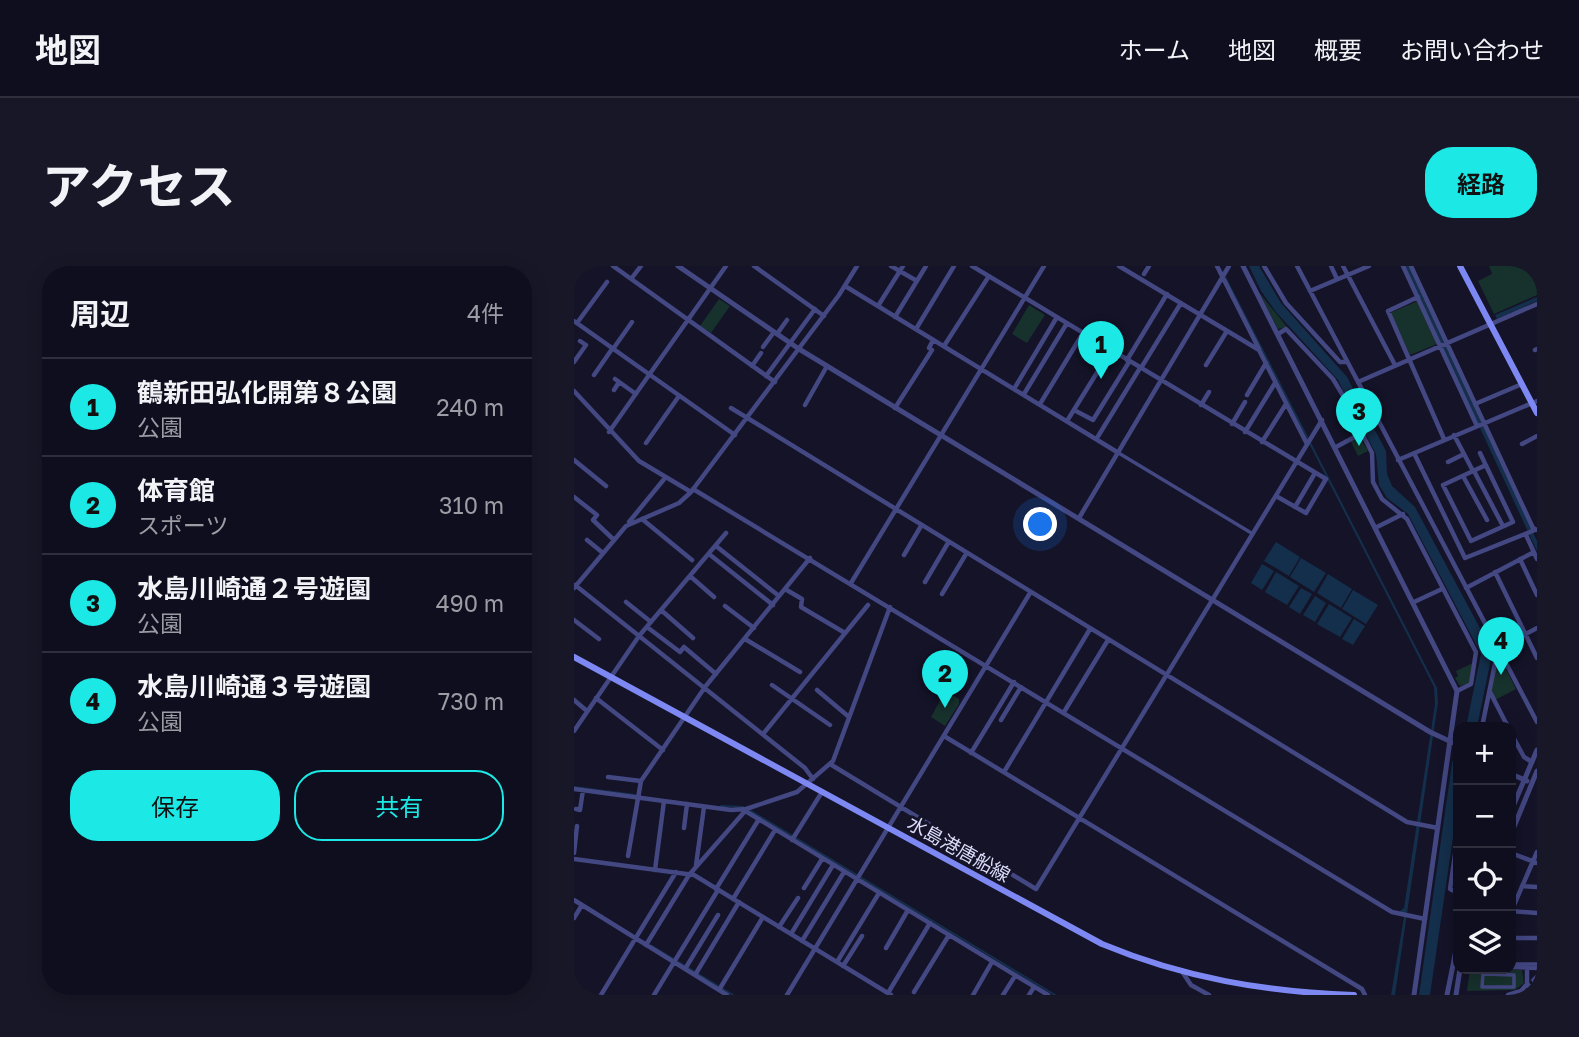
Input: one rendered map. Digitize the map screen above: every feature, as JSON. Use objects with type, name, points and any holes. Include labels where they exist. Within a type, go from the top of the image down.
[{"type":"main road","points":[[1460,266],[1522,384],[1535,402],[1537,412]]},
{"type":"main road","name":"水島港唐船線","points":[[574,657],[810,782],[822,792],[1101,944],[1183,973],[1261,989],[1354,995]]},
{"type":"street","points":[[574,273],[579,266]]},
{"type":"street","points":[[613,266],[775,382]]},
{"type":"street","points":[[631,279],[640,266]]},
{"type":"street","points":[[609,432],[726,266]]},
{"type":"street","points":[[626,526],[679,503],[692,490],[824,316],[857,266]]},
{"type":"street","points":[[891,266],[901,269],[918,281]]},
{"type":"street","points":[[895,317],[926,266]]},
{"type":"street","points":[[916,329],[954,266]]},
{"type":"street","points":[[972,266],[1326,479],[1306,513],[1276,496]]},
{"type":"street","points":[[944,346],[986,274],[986,266]]},
{"type":"street","points":[[851,583],[1044,266]]},
{"type":"street","points":[[1120,266],[1259,350]]},
{"type":"street","points":[[1144,274],[1149,266]]},
{"type":"street","points":[[1217,266],[1308,442]]},
{"type":"street","points":[[1079,518],[1229,266]]},
{"type":"street","points":[[1243,266],[1377,527],[1457,691],[1456,722]]},
{"type":"street","points":[[1264,266],[1286,303],[1340,362],[1347,362]]},
{"type":"street","points":[[1297,266],[1537,722]]},
{"type":"street","points":[[1331,266],[1337,279]]},
{"type":"street","points":[[1343,266],[1395,365]]},
{"type":"street","points":[[1310,291],[1369,266]]},
{"type":"street","points":[[1403,266],[1475,404],[1481,425]]},
{"type":"street","points":[[1411,266],[1481,425],[1532,532],[1537,559]]},
{"type":"street","points":[[680,267],[799,349],[1432,733],[1453,742]]},
{"type":"street","points":[[757,267],[824,316]]},
{"type":"street","points":[[878,306],[901,269]]},
{"type":"street","points":[[607,282],[576,322],[735,435]]},
{"type":"street","points":[[845,286],[1252,534]]},
{"type":"street","points":[[1074,410],[1093,420],[1167,294]]},
{"type":"street","points":[[1418,297],[1388,311],[1444,439]]},
{"type":"street","points":[[1097,438],[1181,303]]},
{"type":"street","points":[[1357,382],[1537,304]]},
{"type":"street","points":[[766,376],[815,309]]},
{"type":"street","points":[[1014,389],[1057,317]]},
{"type":"street","points":[[764,347],[788,320]]},
{"type":"street","points":[[594,374],[632,322]]},
{"type":"street","points":[[1024,395],[1067,323]]},
{"type":"street","points":[[1278,334],[1286,329],[1333,379],[1373,456],[1373,482],[1382,499],[1403,514],[1476,656],[1471,684],[1457,691]]},
{"type":"street","points":[[1206,365],[1227,331]]},
{"type":"street","points":[[1040,404],[1083,333]]},
{"type":"street","points":[[895,408],[932,350],[929,348],[933,340]]},
{"type":"street","points":[[574,362],[586,345],[580,341]]},
{"type":"street","points":[[1068,421],[1111,350]]},
{"type":"street","points":[[752,366],[761,354]]},
{"type":"street","points":[[1247,395],[1266,363]]},
{"type":"street","points":[[805,405],[827,366]]},
{"type":"street","points":[[614,390],[617,381],[636,394]]},
{"type":"street","points":[[1245,432],[1275,382]]},
{"type":"street","points":[[1475,404],[1522,384]]},
{"type":"street","points":[[574,391],[609,432],[639,461],[664,478],[692,490],[810,558],[1392,912],[1425,919]]},
{"type":"street","points":[[1200,405],[1209,392]]},
{"type":"street","points":[[646,443],[678,396]]},
{"type":"street","points":[[1232,424],[1245,402]]},
{"type":"street","points":[[1398,460],[1535,402]]},
{"type":"street","points":[[1262,442],[1286,403]]},
{"type":"street","points":[[731,408],[746,420],[1407,822],[1438,828]]},
{"type":"street","points":[[830,764],[1036,889],[1322,419]]},
{"type":"street","points":[[1336,447],[1362,433]]},
{"type":"street","points":[[1454,435],[1503,526]]},
{"type":"street","points":[[1522,444],[1537,436]]},
{"type":"street","points":[[1414,453],[1465,558],[1532,532]]},
{"type":"street","points":[[1480,453],[1486,465],[1513,522],[1471,541],[1443,485],[1486,465]]},
{"type":"street","points":[[1448,461],[1464,454]]},
{"type":"street","points":[[574,460],[606,486]]},
{"type":"street","points":[[1295,507],[1315,473]]},
{"type":"street","points":[[1463,476],[1487,520]]},
{"type":"street","points":[[664,478],[575,586],[806,768],[810,782]]},
{"type":"street","points":[[574,497],[597,515],[593,520],[614,540]]},
{"type":"street","points":[[1377,527],[1403,514]]},
{"type":"street","points":[[641,519],[692,560]]},
{"type":"street","points":[[904,555],[921,526]]},
{"type":"street","points":[[574,731],[639,636],[726,533]]},
{"type":"street","points":[[587,540],[603,553]]},
{"type":"street","points":[[925,582],[948,543]]},
{"type":"street","points":[[716,546],[779,596]]},
{"type":"street","points":[[1466,588],[1534,552]]},
{"type":"street","points":[[709,554],[773,605]]},
{"type":"street","points":[[942,594],[966,554]]},
{"type":"street","points":[[628,856],[641,781],[705,687],[810,558]]},
{"type":"street","points":[[1520,559],[1537,595]]},
{"type":"street","points":[[1494,572],[1537,658]]},
{"type":"street","points":[[690,576],[714,597]]},
{"type":"street","points":[[785,589],[802,599],[801,607],[845,633]]},
{"type":"street","points":[[1414,602],[1442,589]]},
{"type":"street","points":[[787,995],[1030,593]]},
{"type":"street","points":[[626,602],[651,622]]},
{"type":"street","points":[[763,734],[868,605]]},
{"type":"street","points":[[725,606],[754,628]]},
{"type":"street","points":[[574,789],[746,811],[797,792],[830,764],[890,607]]},
{"type":"street","points":[[661,610],[693,638]]},
{"type":"street","points":[[574,620],[599,639]]},
{"type":"street","points":[[647,627],[680,652],[684,647],[716,674]]},
{"type":"street","points":[[1498,649],[1537,628]]},
{"type":"street","points":[[1004,772],[1090,629]]},
{"type":"street","points":[[744,639],[800,672]]},
{"type":"street","points":[[1064,712],[1108,640]]},
{"type":"street","points":[[1483,722],[1498,649]]},
{"type":"street","points":[[971,752],[1014,682]]},
{"type":"street","points":[[772,685],[830,725]]},
{"type":"street","points":[[1001,720],[1021,687]]},
{"type":"street","points":[[817,690],[849,717]]},
{"type":"street","points":[[1490,691],[1506,722]]},
{"type":"street","points":[[596,698],[663,750]]},
{"type":"street","points":[[574,700],[587,711]]},
{"type":"street","points":[[944,736],[1362,989],[1365,995]]},
{"type":"street","points":[[1516,743],[1524,757],[1532,762]]},
{"type":"street","points":[[1516,799],[1537,750]]},
{"type":"street","points":[[1414,995],[1438,828],[1453,753]]},
{"type":"street","points":[[1516,823],[1534,785],[1537,771]]},
{"type":"street","points":[[608,776],[641,781]]},
{"type":"street","points":[[1516,776],[1534,785]]},
{"type":"street","points":[[580,810],[583,790]]},
{"type":"street","points":[[793,838],[822,792]]},
{"type":"street","points":[[655,870],[664,801]]},
{"type":"street","points":[[684,828],[687,804]]},
{"type":"street","points":[[696,867],[704,807]]},
{"type":"street","points":[[746,811],[1048,995]]},
{"type":"street","points":[[647,944],[689,874],[746,811]]},
{"type":"street","points":[[654,995],[759,819]]},
{"type":"street","points":[[574,853],[577,826]]},
{"type":"street","points":[[733,899],[775,830]]},
{"type":"street","points":[[1511,911],[1535,862],[1537,852]]},
{"type":"street","points":[[1516,855],[1535,862]]},
{"type":"street","points":[[804,888],[822,858]]},
{"type":"street","points":[[574,859],[689,874],[890,994],[930,923]]},
{"type":"street","points":[[791,934],[833,865]]},
{"type":"street","points":[[1453,868],[1450,889],[1453,890]]},
{"type":"street","points":[[802,941],[844,872]]},
{"type":"street","points":[[601,995],[676,873]]},
{"type":"street","points":[[1522,886],[1537,887]]},
{"type":"street","points":[[837,962],[878,892]]},
{"type":"street","points":[[779,927],[798,898]]},
{"type":"street","points":[[574,900],[720,988],[727,995]]},
{"type":"street","points":[[696,974],[739,902]]},
{"type":"street","points":[[574,918],[582,905]]},
{"type":"street","points":[[886,948],[908,910]]},
{"type":"street","points":[[1516,912],[1537,912]]},
{"type":"street","points":[[686,968],[718,915]]},
{"type":"street","points":[[720,988],[763,917]]},
{"type":"street","points":[[915,992],[949,935]]},
{"type":"street","points":[[844,966],[862,936]]},
{"type":"street","points":[[1516,937],[1537,938]]},
{"type":"street","points":[[973,995],[992,962]]},
{"type":"street","points":[[1447,995],[1453,965]]},
{"type":"street","points":[[1516,965],[1537,966]]},
{"type":"street","points":[[1516,966],[1537,966]]},
{"type":"street","points":[[1508,995],[1521,991],[1527,984],[1527,968]]},
{"type":"street","points":[[1183,973],[1191,985],[1209,995]]},
{"type":"street","points":[[1455,995],[1459,974]]},
{"type":"street","points":[[1483,974],[1514,975],[1514,987],[1482,987],[1483,974]]},
{"type":"street","points":[[1003,995],[1015,976]]},
{"type":"street","points":[[1537,976],[1533,980],[1537,987]]},
{"type":"street","points":[[1527,984],[1537,993]]},
{"type":"street","points":[[1029,995],[1034,987]]},
{"type":"green space","points":[[1489,266],[1537,266],[1537,295],[1494,314],[1478,281],[1492,274]]},
{"type":"green space","points":[[1258,291],[1287,327],[1278,329]]},
{"type":"green space","points":[[719,299],[730,306],[711,333],[700,326]]},
{"type":"green space","points":[[1418,301],[1437,344],[1410,355],[1390,313]]},
{"type":"green space","points":[[1029,305],[1045,315],[1027,343],[1012,334]]},
{"type":"green space","points":[[1359,436],[1368,451],[1358,456],[1350,440]]},
{"type":"green space","points":[[1497,660],[1501,660],[1516,689],[1495,700],[1491,693]]},
{"type":"green space","points":[[1473,663],[1469,683],[1460,686],[1455,678],[1458,676],[1456,671]]},
{"type":"green space","points":[[947,692],[959,699],[959,704],[945,726],[931,717]]},
{"type":"green space","points":[[1516,970],[1522,970],[1524,983],[1515,990],[1467,991],[1469,974],[1516,974]]},
{"type":"water","points":[[1218,266],[1437,688],[1438,702],[1395,995],[1391,995],[1404,917],[1400,911],[1404,908],[1435,704],[1434,687]]},
{"type":"water","points":[[1249,266],[1259,266],[1281,303],[1347,377],[1386,451],[1387,474],[1392,486],[1415,507],[1481,630],[1491,659],[1478,722],[1467,722],[1481,654],[1408,514],[1387,498],[1379,485],[1376,454],[1338,380],[1276,312],[1261,291]]},
{"type":"water","points":[[1405,266],[1409,266],[1537,541],[1537,551]]},
{"type":"water","points":[[1537,297],[1537,301],[1497,319],[1495,315]]},
{"type":"water","points":[[1276,542],[1300,557],[1289,576],[1264,561]]},
{"type":"water","points":[[1301,558],[1326,573],[1314,592],[1290,577]]},
{"type":"water","points":[[1262,564],[1274,571],[1262,590],[1251,583]]},
{"type":"water","points":[[1276,572],[1299,586],[1287,605],[1265,592]]},
{"type":"water","points":[[1328,574],[1352,589],[1341,608],[1317,593]]},
{"type":"water","points":[[1301,588],[1312,594],[1300,614],[1289,607]]},
{"type":"water","points":[[1353,590],[1378,605],[1366,624],[1342,609]]},
{"type":"water","points":[[1315,596],[1326,603],[1315,622],[1303,615]]},
{"type":"water","points":[[1329,604],[1352,618],[1340,637],[1317,624]]},
{"type":"water","points":[[1354,619],[1365,626],[1353,645],[1342,639]]},
{"type":"water","points":[[1453,760],[1453,837],[1430,995],[1419,995]]},
{"type":"waterway","points":[[574,787],[635,795]]},
{"type":"waterway","points":[[721,806],[743,807]]},
{"type":"waterway","points":[[751,811],[1055,995]]},
{"type":"waterway","points":[[652,946],[733,995]]},
{"type":"place","name":"鶴新田弘化開第８公園","points":[[1101,379]]},
{"type":"place","name":"水島川崎通２号遊園","points":[[1359,446]]},
{"type":"place","name":"水島川崎通３号遊園","points":[[1501,675]]},
{"type":"place","name":"体育館","points":[[945,708]]}]
